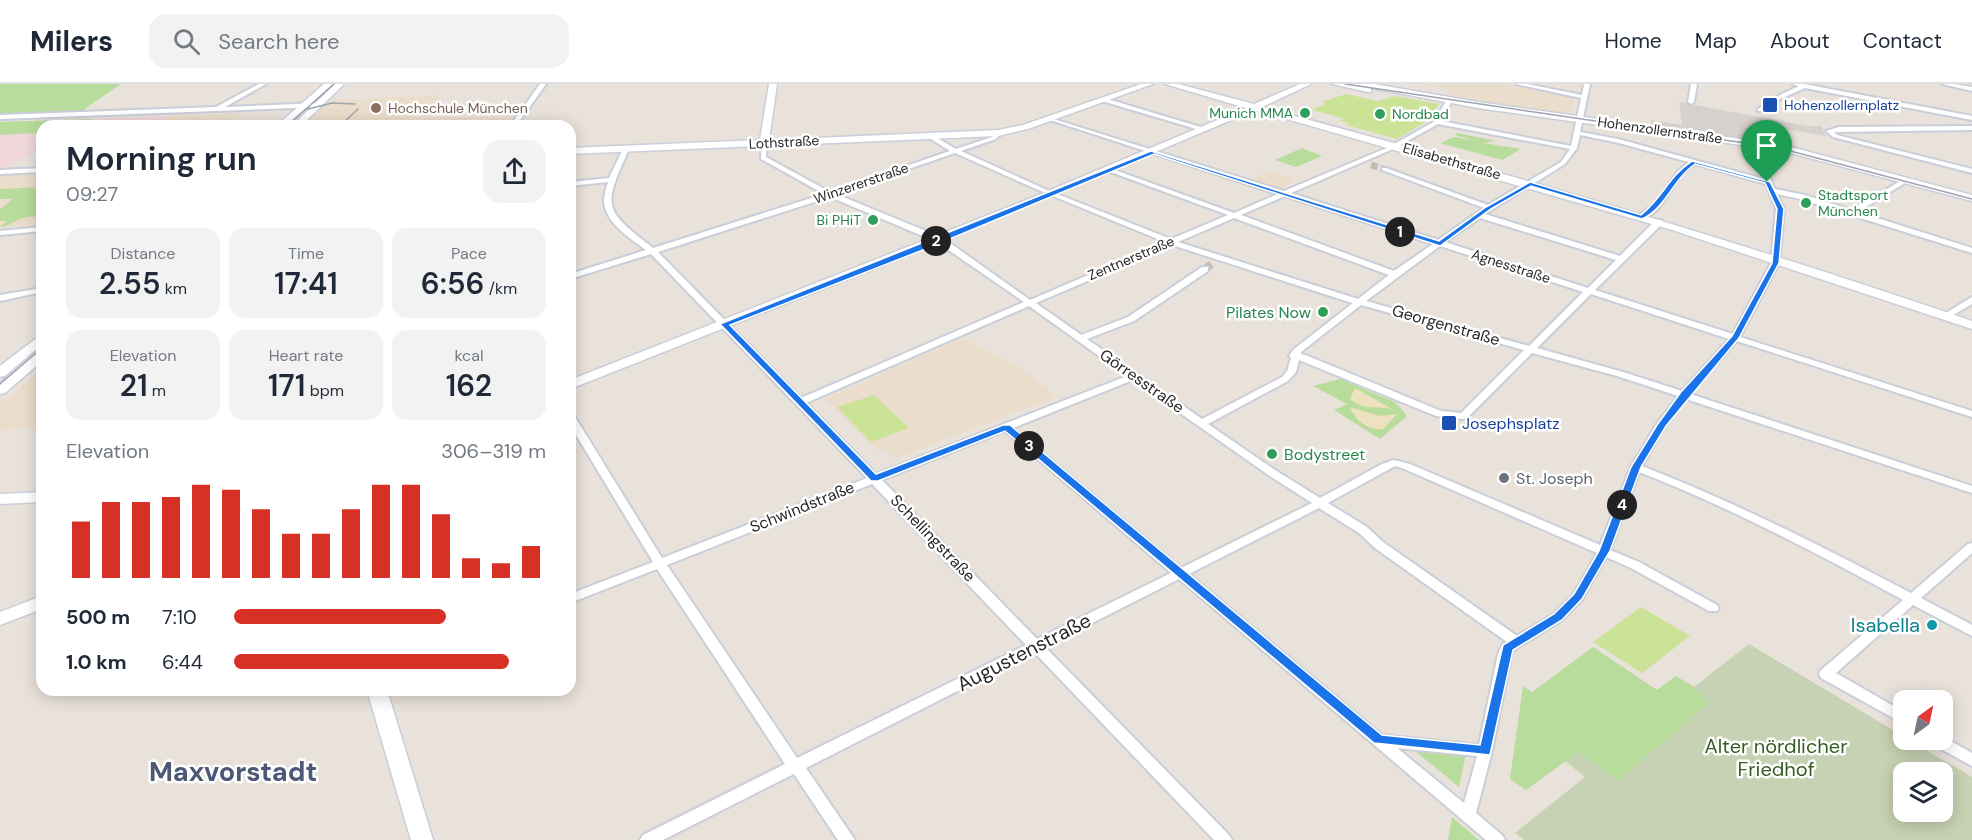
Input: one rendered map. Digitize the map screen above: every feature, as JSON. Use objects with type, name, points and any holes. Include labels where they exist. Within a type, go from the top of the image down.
[{"type":"main road","points":[[287,120],[329,84]]},
{"type":"main road","points":[[303,120],[340,84]]},
{"type":"main road","points":[[764,143],[773,84]]},
{"type":"main road","name":"Winzererstraße","points":[[998,133],[1149,84]]},
{"type":"main road","name":"Elisabethstraße","points":[[1169,84],[1397,145],[1659,222],[1776,258],[1972,325]]},
{"type":"main road","points":[[1258,108],[1307,84]]},
{"type":"main road","name":"Hohenzollernstraße","points":[[1336,84],[1801,152],[1972,198]]},
{"type":"main road","name":"Hohenzollernstraße","points":[[1360,84],[1449,101]]},
{"type":"main road","points":[[576,383],[940,240],[1240,115],[1318,85]]},
{"type":"main road","name":"Lothstraße","points":[[576,151],[998,133]]},
{"type":"main road","points":[[0,373],[36,343]]},
{"type":"main road","points":[[0,390],[36,359]]},
{"type":"main road","points":[[0,499],[36,496]]},
{"type":"main road","points":[[0,619],[36,604]]},
{"type":"main road","points":[[379,696],[422,840]]},
{"type":"street","points":[[215,110],[261,84]]},
{"type":"street","points":[[517,120],[543,84]]},
{"type":"street","points":[[1519,84],[1583,97]]},
{"type":"street","points":[[1202,423],[1285,379],[1291,372],[1294,356],[1395,274],[1489,208],[1558,167],[1574,148],[1578,119],[1587,84]]},
{"type":"street","points":[[1691,102],[1694,84]]},
{"type":"street","points":[[1795,84],[1972,118]]},
{"type":"street","points":[[1945,84],[1972,89]]},
{"type":"street","points":[[1760,110],[1774,100],[1805,85]]},
{"type":"street","points":[[1104,100],[1205,130]]},
{"type":"street","points":[[1449,101],[1437,122],[1574,148]]},
{"type":"street","points":[[0,117],[320,105]]},
{"type":"street","name":"Agnesstraße","points":[[1049,118],[1281,195],[1972,414]]},
{"type":"street","name":"Zentnerstraße","points":[[801,401],[1397,145],[1437,122]]},
{"type":"street","points":[[1610,138],[1612,124]]},
{"type":"street","points":[[1972,128],[1830,130],[1829,133],[1972,171]]},
{"type":"street","name":"Winzererstraße","points":[[576,275],[829,194],[994,138],[998,133]]},
{"type":"street","points":[[1577,133],[1610,138],[1767,182]]},
{"type":"street","name":"Georgenstraße","points":[[930,136],[955,151],[1052,194],[1217,260],[1685,394],[1972,490]]},
{"type":"street","name":"Görresstraße","points":[[764,143],[762,155],[765,160],[829,194],[940,240],[1294,488],[1363,530],[1379,545],[1516,642]]},
{"type":"street","points":[[1468,815],[1485,751],[1504,654],[1516,642],[1537,631],[1570,607],[1587,584],[1604,551],[1636,467],[1661,425],[1685,394],[1735,338],[1775,263],[1781,215],[1774,191],[1767,182],[1753,144]]},
{"type":"street","name":"Schellingstraße","points":[[626,149],[612,180],[607,199],[613,219],[652,251],[801,401],[1224,840]]},
{"type":"street","points":[[1360,161],[1371,165]]},
{"type":"street","points":[[1642,217],[1660,203],[1680,172],[1694,162]]},
{"type":"street","points":[[1384,169],[1489,208]]},
{"type":"street","points":[[0,172],[36,170]]},
{"type":"street","points":[[1110,170],[1395,274]]},
{"type":"street","points":[[576,183],[612,180]]},
{"type":"street","points":[[1852,213],[1906,180]]},
{"type":"street","points":[[1774,191],[1793,194],[1972,251]]},
{"type":"street","points":[[1479,215],[1622,259]]},
{"type":"street","points":[[1294,356],[1451,417],[1469,413],[1530,349],[1659,222]]},
{"type":"street","points":[[0,233],[36,230]]},
{"type":"street","points":[[1080,338],[1131,319],[1205,269]]},
{"type":"street","points":[[0,298],[36,291]]},
{"type":"street","points":[[1945,316],[1972,300]]},
{"type":"street","name":"Schwindstraße","points":[[576,597],[1134,376]]},
{"type":"street","points":[[576,427],[660,564],[846,840]]},
{"type":"street","points":[[1006,427],[1497,840]]},
{"type":"street","name":"Augustenstraße","points":[[648,840],[1321,503],[1386,466],[1399,464],[1604,551]]},
{"type":"street","points":[[1636,467],[1708,495],[1753,516],[1972,631]]},
{"type":"street","points":[[1893,714],[1826,674],[1972,547]]},
{"type":"street","points":[[1604,551],[1648,570],[1713,608]]},
{"type":"street","points":[[1379,740],[1485,751]]},
{"type":"street","points":[[1953,749],[1972,760]]},
{"type":"shaded area","points":[[1419,84],[1506,84],[1575,98],[1570,115],[1446,97],[1451,90]]},
{"type":"shaded area","name":"Hochschule München","points":[[441,95],[420,118],[517,116],[513,120],[310,120],[332,100]]},
{"type":"shaded area","name":"Hohenzollernplatz","points":[[1679,102],[1807,126],[1822,126],[1825,136],[1763,125],[1761,130],[1765,141],[1651,126],[1651,120],[1682,125]]},
{"type":"shaded area","points":[[243,113],[234,120],[163,120],[169,116]]},
{"type":"shaded area","points":[[169,116],[163,120],[56,120]]},
{"type":"shaded area","points":[[36,121],[36,151],[7,168],[0,168],[0,122]]},
{"type":"shaded area","points":[[1268,171],[1296,181],[1281,188],[1253,179]]},
{"type":"shaded area","points":[[36,174],[36,225],[0,228],[0,175]]},
{"type":"shaded area","points":[[963,338],[1015,364],[1057,396],[895,459],[886,450],[879,452],[824,399]]},
{"type":"shaded area","points":[[36,373],[36,428],[0,430],[0,405]]},
{"type":"green space","points":[[0,84],[121,84],[80,112],[0,115]]},
{"type":"green space","name":"Nordbad","points":[[1346,94],[1378,101],[1395,96],[1439,104],[1427,121],[1397,139],[1346,125],[1348,123],[1339,121],[1343,118],[1312,110],[1326,103],[1322,102]]},
{"type":"green space","points":[[36,121],[36,133],[0,135],[0,122]]},
{"type":"green space","points":[[1457,133],[1496,141],[1483,143],[1521,149],[1502,160],[1440,143],[1454,137],[1473,140],[1455,135]]},
{"type":"green space","points":[[1302,148],[1322,156],[1296,167],[1275,160]]},
{"type":"green space","points":[[36,187],[36,216],[23,218],[0,227],[7,221],[0,221],[0,209],[13,199],[0,199],[0,189]]},
{"type":"green space","points":[[1340,379],[1395,402],[1407,416],[1380,439],[1334,410],[1347,404],[1313,386]]},
{"type":"green space","points":[[874,395],[909,428],[871,442],[837,407]]},
{"type":"green space","points":[[1641,607],[1690,636],[1642,673],[1593,642]]},
{"type":"green space","name":"Alter nördlicher Friedhof","points":[[1749,644],[1893,730],[1893,750],[1926,750],[1946,762],[1893,762],[1893,822],[1953,822],[1953,766],[1972,777],[1972,840],[1524,840],[1515,833],[1585,777],[1565,761],[1578,752],[1617,781],[1709,704],[1694,687]]},
{"type":"green space","points":[[1593,647],[1657,690],[1676,676],[1694,687],[1710,703],[1617,781],[1578,752],[1526,790],[1510,779],[1523,686],[1532,692]]},
{"type":"green space","points":[[1409,746],[1466,754],[1459,787]]},
{"type":"green space","points":[[1452,817],[1479,840],[1448,840]]},
{"type":"sand","points":[[1355,388],[1394,410],[1367,407],[1356,403],[1350,399]]},
{"type":"sand","points":[[1350,407],[1380,416],[1397,414],[1383,429],[1377,429],[1363,424]]},
{"type":"tunnel","points":[[1371,165],[1384,169]]},
{"type":"tunnel","points":[[1205,269],[1214,262]]},
{"type":"tram line","points":[[294,120],[334,84]]},
{"type":"tram line","points":[[1345,84],[1779,148],[1972,199]]},
{"type":"tram line","points":[[308,109],[332,103],[355,104]]},
{"type":"tram line","points":[[346,120],[358,109]]},
{"type":"tram line","points":[[0,384],[36,353]]},
{"type":"place","name":"Hohenzollernplatz","points":[[1770,105]]},
{"type":"place","name":"Hochschule München","points":[[376,108]]},
{"type":"place","name":"Munich MMA","points":[[1305,113]]},
{"type":"place","name":"Nordbad","points":[[1380,114]]},
{"type":"place","name":"Stadtsport München","points":[[1806,203]]},
{"type":"place","name":"Bi PHiT","points":[[873,220]]},
{"type":"place","name":"Pilates Now","points":[[1323,312]]},
{"type":"place","name":"Josephsplatz","points":[[1449,423]]},
{"type":"place","name":"Bodystreet","points":[[1272,454]]},
{"type":"place","name":"St. Joseph","points":[[1504,478]]},
{"type":"place","name":"Isabella","points":[[1932,625]]},
{"type":"district","name":"Maxvorstadt","points":[[233,771]]},
{"type":"route","points":[[1154,152],[1281,195],[1440,244],[1489,208],[1530,184],[1642,217],[1660,203],[1680,172],[1694,162],[1749,179],[1767,182],[1779,202],[1781,215],[1775,263],[1735,338],[1685,394],[1661,425],[1636,467],[1604,551],[1578,597],[1558,617],[1507,648],[1485,751],[1379,740],[1006,427],[874,479],[805,405],[724,324],[925,246],[1154,152]]}]
